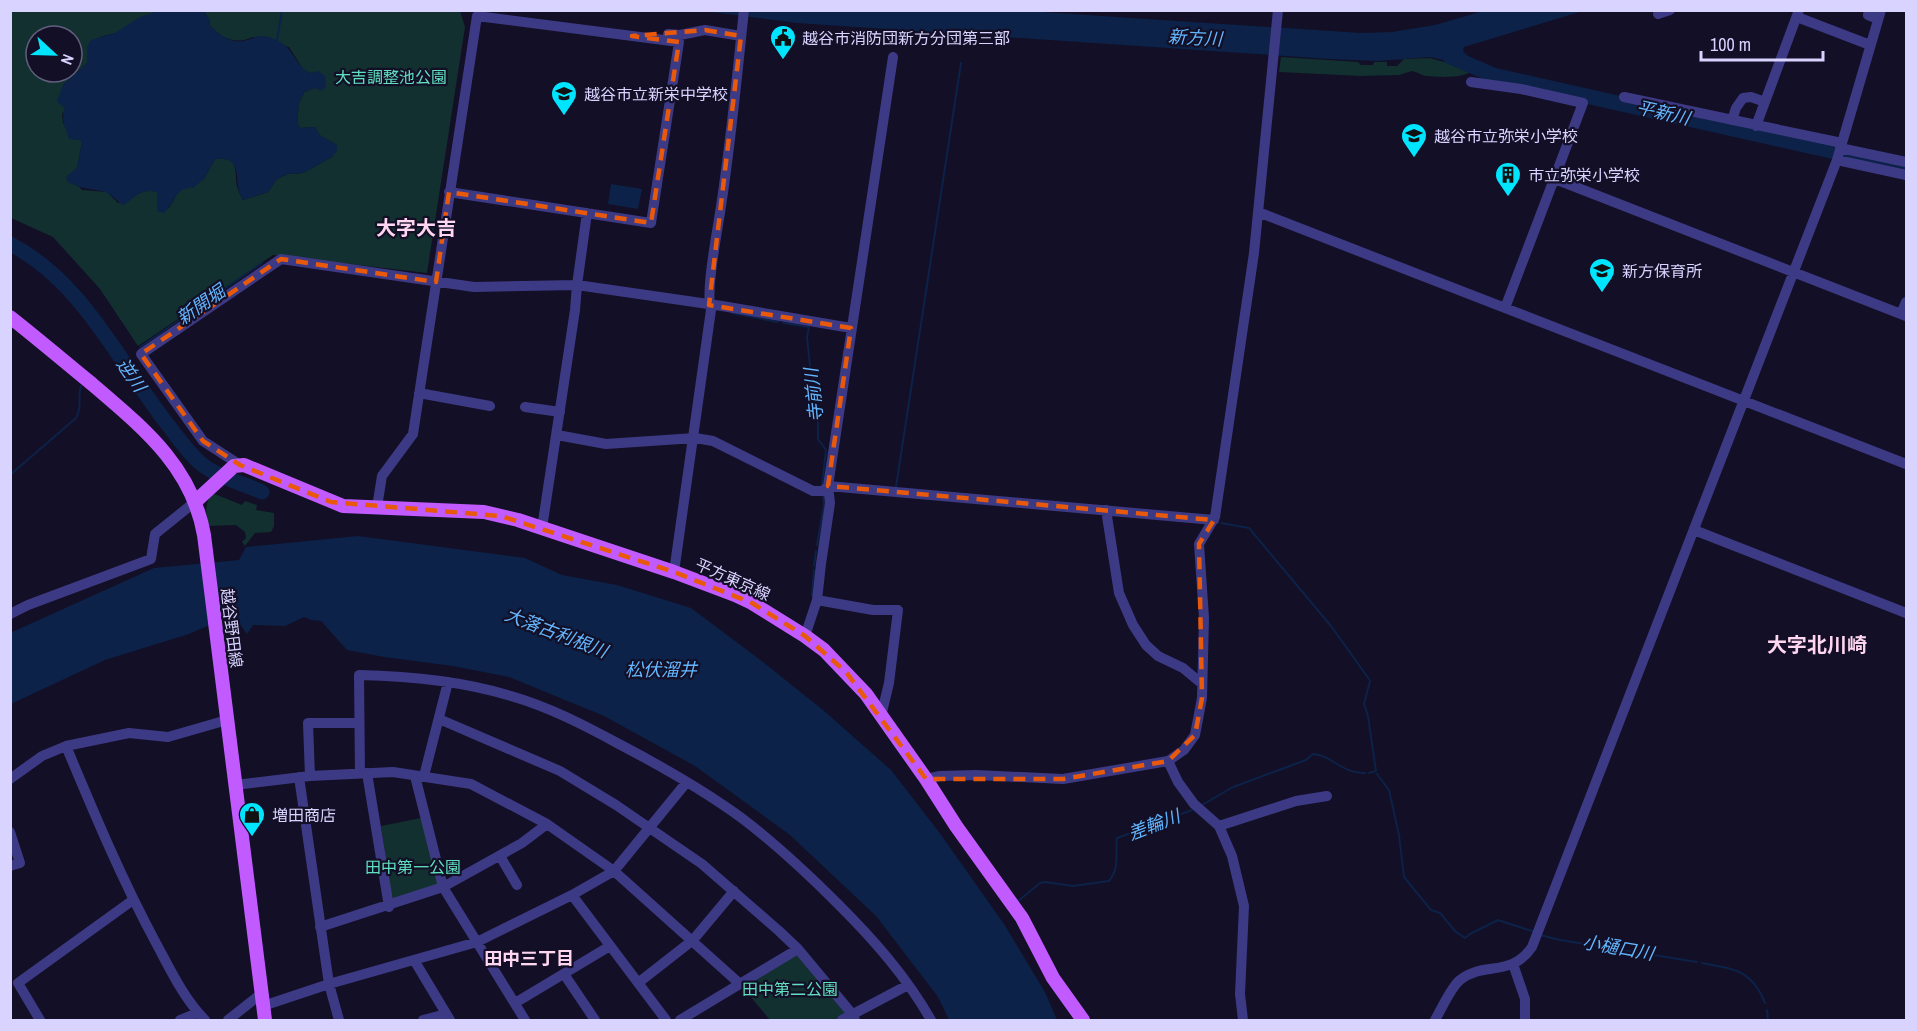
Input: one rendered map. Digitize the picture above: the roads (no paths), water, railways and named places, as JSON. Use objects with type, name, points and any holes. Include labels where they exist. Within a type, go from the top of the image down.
[{"type":"main road","name":"越谷野田線","points":[[12,321],[110,400],[153,439],[177,468],[196,501],[201,516],[265,1020]]},
{"type":"main road","points":[[196,501],[234,466],[240,465]]},
{"type":"main road","name":"平方東京線","points":[[240,465],[265,473],[338,505],[484,513],[542,528],[674,572],[752,603],[805,636],[824,650],[866,694],[1022,918],[1053,978],[1083,1020]]},
{"type":"street","points":[[674,572],[711,310],[709,305],[730,148],[744,10]]},
{"type":"street","points":[[1658,14],[1670,10]]},
{"type":"street","points":[[1435,1020],[1460,980],[1478,971],[1514,964],[1529,951],[1538,932],[1837,160],[1879,15],[1868,15],[1869,10]]},
{"type":"street","points":[[926,779],[940,776],[976,775],[1063,779],[1168,761],[1184,750],[1195,735],[1202,698],[1204,618],[1199,544],[1214,520],[1254,253],[1277,12]]},
{"type":"street","points":[[1756,126],[1798,14],[1870,45]]},
{"type":"street","points":[[377,507],[382,476],[413,434],[449,192],[477,16],[679,42],[651,223],[449,192]]},
{"type":"street","points":[[632,36],[651,32],[681,35],[705,30],[742,34]]},
{"type":"street","points":[[805,636],[817,600],[820,564],[830,503],[828,486],[892,57]]},
{"type":"street","points":[[1471,82],[1521,89],[1583,103],[1505,308]]},
{"type":"street","points":[[1732,120],[1736,108],[1743,99],[1751,97],[1765,102]]},
{"type":"street","points":[[1624,98],[1732,120],[1906,162]]},
{"type":"street","points":[[1837,160],[1906,175]]},
{"type":"street","points":[[1555,179],[1904,315],[1906,302]]},
{"type":"street","points":[[1258,212],[1906,464]]},
{"type":"street","points":[[542,528],[575,310],[587,213]]},
{"type":"street","points":[[240,465],[203,441],[141,354],[281,259],[474,287],[577,285],[851,328]]},
{"type":"street","points":[[419,393],[490,406]]},
{"type":"street","points":[[525,407],[560,412]]},
{"type":"street","points":[[557,435],[606,444],[694,438],[713,441],[813,491],[823,491],[828,486],[1214,520]]},
{"type":"street","points":[[10,614],[28,605],[151,559],[155,534],[196,501]]},
{"type":"street","points":[[1106,510],[1119,593],[1133,624],[1146,645],[1158,657],[1183,668],[1201,683]]},
{"type":"street","points":[[1694,530],[1906,613]]},
{"type":"street","points":[[817,600],[873,610],[898,610],[889,683],[881,716]]},
{"type":"street","points":[[389,907],[363,774],[359,723],[359,675],[404,676],[448,682],[511,696],[555,711],[652,761],[742,819],[804,871],[889,958],[919,999],[931,1020]]},
{"type":"street","points":[[448,682],[439,719],[420,776],[444,887],[525,1020]]},
{"type":"street","points":[[439,719],[560,771],[616,805],[702,864],[798,949],[850,1019],[908,985]]},
{"type":"street","points":[[10,779],[42,756],[66,746],[129,733],[168,737],[227,720]]},
{"type":"street","points":[[339,1020],[329,984],[320,927],[304,777],[308,723],[359,723]]},
{"type":"street","points":[[66,746],[133,900],[166,962],[201,1017],[180,1020]]},
{"type":"street","points":[[1168,761],[1178,782],[1194,804],[1219,826],[1232,856],[1244,906],[1240,994],[1243,1020]]},
{"type":"street","points":[[235,785],[304,777],[393,772],[471,784],[547,824],[615,871],[740,984]]},
{"type":"street","points":[[228,1020],[262,1000],[329,984],[477,942],[572,895],[615,871],[686,783]]},
{"type":"street","points":[[1219,826],[1296,801],[1327,796]]},
{"type":"street","points":[[320,927],[389,907],[444,887],[522,843],[547,824]]},
{"type":"street","points":[[10,832],[20,862],[10,866]]},
{"type":"street","points":[[500,855],[517,885]]},
{"type":"street","points":[[638,983],[693,940],[734,891]]},
{"type":"street","points":[[572,895],[666,1020]]},
{"type":"street","points":[[40,1020],[18,982],[133,900]]},
{"type":"street","points":[[515,1003],[610,946]]},
{"type":"street","points":[[680,1020],[798,949]]},
{"type":"street","points":[[414,960],[448,1017],[423,1020]]},
{"type":"street","points":[[1514,964],[1525,999],[1525,1020]]},
{"type":"street","points":[[564,974],[595,1020]]},
{"type":"water","name":"新方川","points":[[1011,10],[1361,33],[1392,32],[1435,25],[1483,11],[1583,11],[1464,47],[1463,51],[1470,58],[1466,65],[1430,57],[1378,61],[1330,59],[797,23],[704,11]]},
{"type":"water","points":[[158,11],[204,11],[210,26],[233,41],[260,36],[281,42],[304,69],[310,73],[318,71],[325,76],[326,86],[322,91],[314,88],[304,92],[299,103],[297,124],[300,128],[315,127],[320,135],[337,145],[337,150],[332,157],[303,173],[288,174],[277,179],[268,192],[243,200],[235,166],[225,159],[215,159],[204,179],[193,188],[179,192],[164,213],[157,211],[157,192],[143,192],[124,205],[108,193],[83,188],[68,182],[66,177],[77,168],[82,142],[69,139],[65,128],[63,116],[65,109],[57,101],[63,85],[84,84],[84,66],[87,63],[87,47],[91,40],[115,33],[140,17]]},
{"type":"water","points":[[611,184],[642,189],[638,209],[608,204]]},
{"type":"water","name":"松伏溜井","points":[[358,536],[525,558],[562,575],[617,585],[691,608],[823,710],[891,770],[939,832],[1004,924],[1045,992],[1057,1020],[949,1020],[938,997],[876,916],[790,835],[695,766],[604,716],[509,677],[347,650],[321,621],[304,617],[285,626],[253,625],[247,634],[233,615],[189,634],[105,660],[11,704],[10,633],[154,568],[239,560],[246,547]]},
{"type":"waterway","points":[[277,40],[282,10]]},
{"type":"waterway","name":"平新川","points":[[1449,56],[1493,75],[1906,168]]},
{"type":"waterway","points":[[896,487],[961,63]]},
{"type":"waterway","name":"逆川","points":[[10,244],[35,260],[78,300],[165,421],[196,459],[220,475],[262,492]]},
{"type":"waterway","name":"新開堀","points":[[140,347],[262,263]]},
{"type":"waterway","name":"寺前川","points":[[732,313],[778,322]]},
{"type":"waterway","name":"寺前川","points":[[783,323],[809,327],[807,337],[812,406],[818,415],[818,439],[826,450],[822,485]]},
{"type":"waterway","name":"新開堀","points":[[10,475],[76,418],[81,386]]},
{"type":"waterway","name":"寺前川","points":[[817,545],[824,505],[823,497]]},
{"type":"waterway","name":"差輪川","points":[[1221,523],[1249,528],[1331,626],[1369,679]]},
{"type":"waterway","name":"寺前川","points":[[814,566],[816,551]]},
{"type":"waterway","name":"寺前川","points":[[812,595],[814,570]]},
{"type":"waterway","name":"差輪川","points":[[1369,773],[1376,771],[1368,716],[1364,704],[1370,681]]},
{"type":"waterway","name":"差輪川","points":[[1202,805],[1233,787],[1306,760],[1313,754],[1320,755],[1350,771],[1365,773]]},
{"type":"waterway","points":[[1377,774],[1389,790],[1399,835],[1404,877],[1431,910],[1440,913],[1456,932],[1465,938],[1498,920],[1535,932]]},
{"type":"waterway","name":"差輪川","points":[[1017,902],[1040,883],[1073,886],[1109,881],[1116,866],[1117,838],[1192,810]]},
{"type":"waterway","name":"小樋口川","points":[[1540,935],[1697,962]]},
{"type":"waterway","name":"小樋口川","points":[[1702,963],[1724,967],[1748,977],[1760,992],[1765,1003]]},
{"type":"waterway","name":"小樋口川","points":[[1767,1010],[1768,1020]]},
{"type":"place","name":"越谷市消防団新方分団第三部","points":[[783,61]]},
{"type":"place","name":"越谷市立新栄中学校","points":[[564,117]]},
{"type":"place","name":"越谷市立弥栄小学校","points":[[1414,159]]},
{"type":"place","name":"市立弥栄小学校","points":[[1508,198]]},
{"type":"place","name":"新方保育所","points":[[1602,294]]},
{"type":"place","name":"増田商店","points":[[252,838]]},
{"type":"district","name":"大字大吉","points":[[416,228]]},
{"type":"district","name":"大字北川崎","points":[[1817,645]]},
{"type":"district","name":"田中三丁目","points":[[529,959]]},
{"type":"park label","name":"大吉調整池公園","points":[[391,77]]},
{"type":"park label","name":"田中第一公園","points":[[413,867]]},
{"type":"park label","name":"田中第二公園","points":[[790,989]]},
{"type":"water label","name":"大落古利根川","points":[[556,633]]}]
